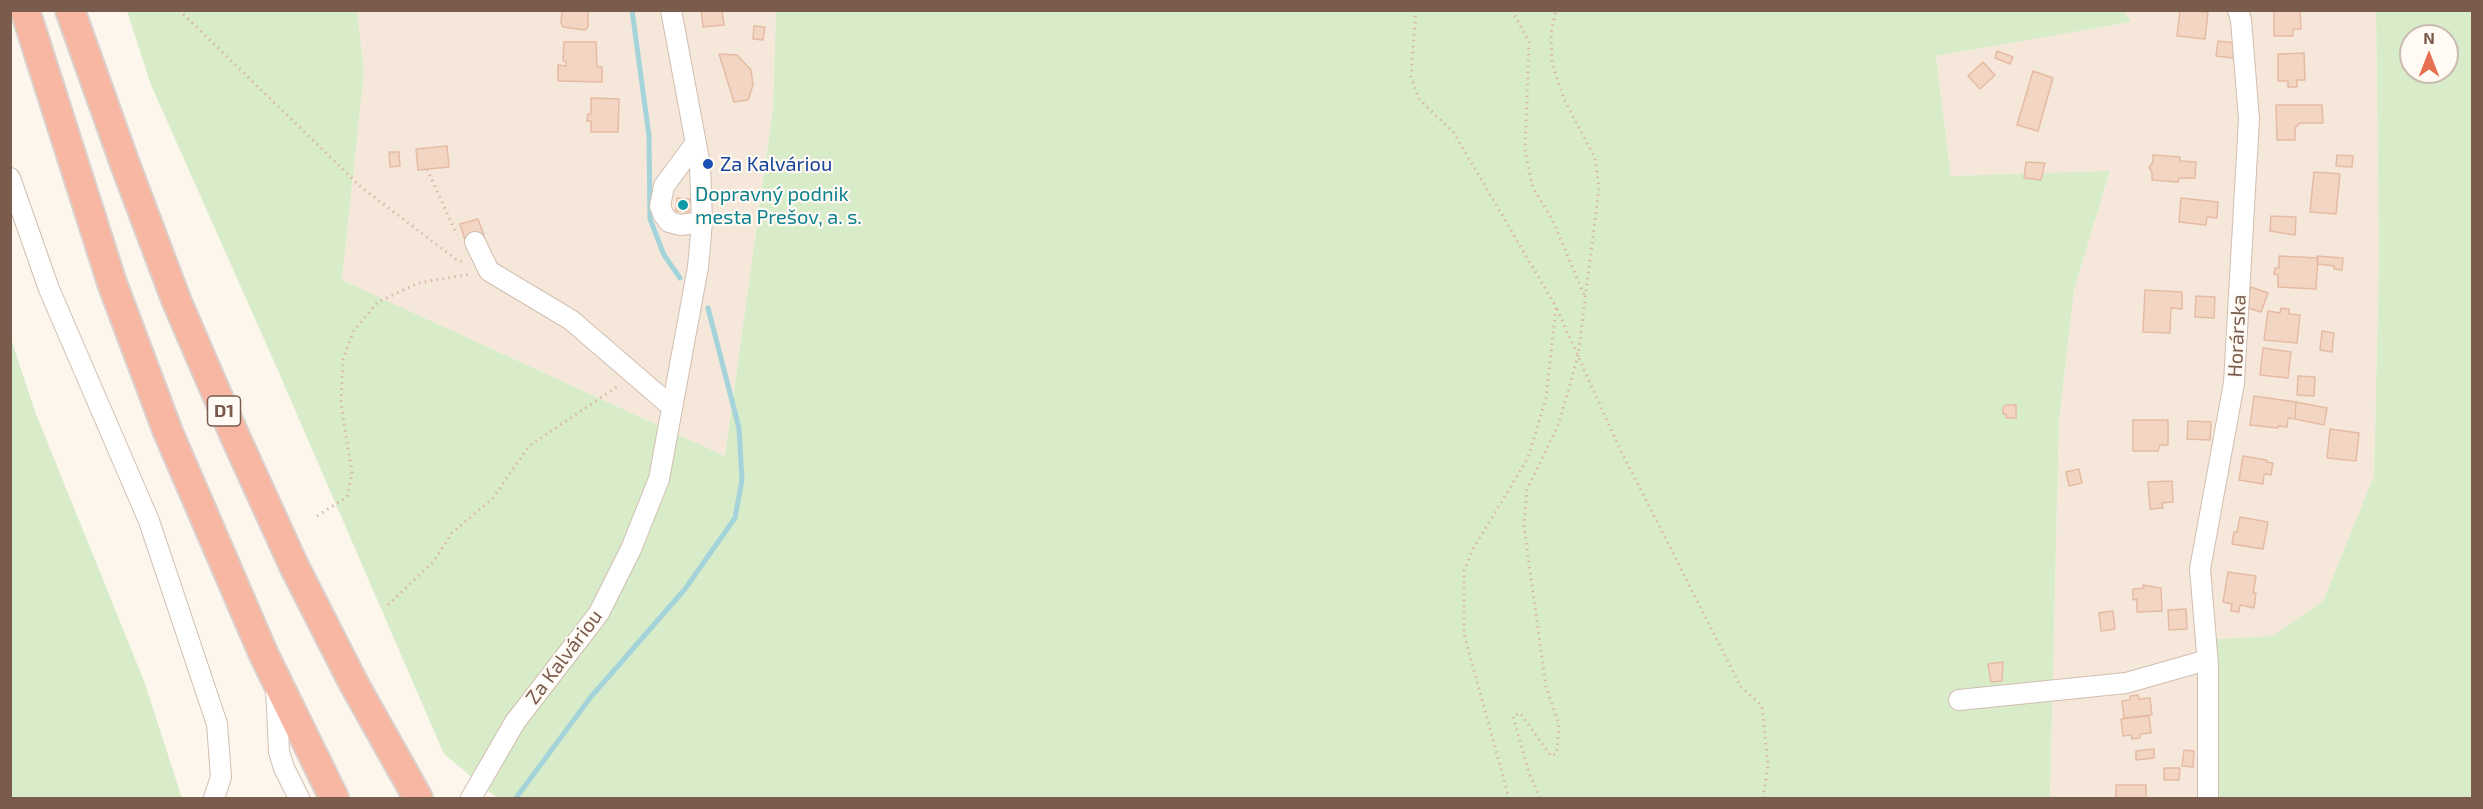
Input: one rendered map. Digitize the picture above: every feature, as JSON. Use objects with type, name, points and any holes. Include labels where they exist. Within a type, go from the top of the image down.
[{"type":"highway","points":[[25,10],[67,145],[132,336],[168,432],[276,682],[334,798]]},
{"type":"highway","name":"D1","points":[[70,10],[177,302],[234,434],[299,576],[354,684],[416,796]]},
{"type":"street","name":"Za Kalváriou","points":[[471,798],[515,722],[599,614],[631,549],[659,479],[698,267],[702,222],[702,192],[695,144],[671,10]]},
{"type":"street","name":"Horárska","points":[[2208,798],[2207,660],[2200,569],[2235,383],[2249,119],[2241,20],[2238,10]]},
{"type":"street","points":[[695,144],[664,186],[660,206],[669,222],[681,225],[702,222]]},
{"type":"street","points":[[10,178],[49,289],[149,521],[218,724],[221,777],[214,798]]},
{"type":"street","points":[[475,242],[489,271],[571,320],[672,407]]},
{"type":"street","points":[[1959,700],[2126,683],[2207,660]]},
{"type":"street","points":[[276,682],[279,752],[299,798]]},
{"type":"path","points":[[179,10],[361,187],[457,260],[489,271]]},
{"type":"path","points":[[1416,10],[1411,77],[1419,99],[1454,133],[1556,307],[1618,445],[1741,687],[1762,706],[1768,765],[1763,798]]},
{"type":"path","points":[[1512,10],[1529,42],[1525,151],[1533,188],[1552,219],[1585,297]]},
{"type":"path","points":[[1540,798],[1529,773],[1513,717],[1520,714],[1551,756],[1557,753],[1559,724],[1546,687],[1524,527],[1527,490],[1559,423],[1578,356],[1599,188],[1595,158],[1564,99],[1552,63],[1551,33],[1556,10]]},
{"type":"path","points":[[427,169],[461,246],[475,242]]},
{"type":"path","points":[[317,516],[347,497],[352,473],[341,403],[343,359],[354,330],[378,302],[418,283],[489,271]]},
{"type":"path","points":[[1509,798],[1464,634],[1464,571],[1473,549],[1528,458],[1546,398],[1556,307]]},
{"type":"path","points":[[388,605],[433,562],[452,533],[493,498],[530,446],[633,375]]},
{"type":"shaded area","points":[[357,11],[776,11],[773,108],[725,456],[342,280],[364,72]]},
{"type":"shaded area","points":[[2124,11],[2376,11],[2379,257],[2374,476],[2323,601],[2274,636],[2204,641],[2208,798],[2050,798],[2059,421],[2074,290],[2110,172],[1951,176],[1936,56],[2130,22]]},
{"type":"green space","points":[[127,11],[357,11],[364,72],[342,280],[725,456],[773,108],[776,11],[2124,11],[2131,22],[1936,56],[1951,176],[2110,171],[2074,290],[2059,421],[2050,798],[497,798],[444,754],[151,85]]},
{"type":"green space","points":[[2376,11],[2472,11],[2472,798],[2208,798],[2204,640],[2273,636],[2323,601],[2374,476],[2379,257]]},
{"type":"green space","points":[[11,339],[36,414],[144,681],[182,798],[11,798]]},
{"type":"building","points":[[588,10],[588,27],[585,30],[563,27],[562,11],[557,11]]},
{"type":"building","points":[[701,10],[722,10],[724,25],[703,27]]},
{"type":"building","points":[[2180,10],[2208,12],[2205,39],[2177,36]]},
{"type":"building","points":[[2274,10],[2300,10],[2301,29],[2293,29],[2293,36],[2274,36]]},
{"type":"building","points":[[754,26],[765,27],[763,40],[753,39]]},
{"type":"building","points":[[2218,41],[2235,43],[2233,58],[2216,56]]},
{"type":"building","points":[[564,42],[596,42],[597,67],[602,67],[602,82],[558,81],[558,65],[566,66],[566,61],[563,61]]},
{"type":"building","points":[[1997,51],[2013,57],[2010,64],[1995,58]]},
{"type":"building","points":[[2304,53],[2305,80],[2297,80],[2297,87],[2288,87],[2288,81],[2278,81],[2278,54]]},
{"type":"building","points":[[719,54],[737,55],[751,70],[753,85],[748,100],[734,102]]},
{"type":"building","points":[[1983,62],[1995,75],[1980,89],[1968,76]]},
{"type":"building","points":[[2033,71],[2053,78],[2038,131],[2017,125]]},
{"type":"building","points":[[591,98],[619,99],[618,132],[591,132],[591,121],[587,121],[588,114],[591,114]]},
{"type":"building","points":[[2276,105],[2322,105],[2323,123],[2300,123],[2295,128],[2295,140],[2277,140]]},
{"type":"building","points":[[447,146],[449,167],[418,170],[416,149]]},
{"type":"building","points":[[389,152],[399,152],[400,166],[390,167]]},
{"type":"building","points":[[2153,155],[2180,157],[2180,161],[2196,162],[2195,178],[2179,178],[2178,182],[2152,180],[2149,167],[2153,162]]},
{"type":"building","points":[[2337,155],[2353,156],[2352,167],[2336,166]]},
{"type":"building","points":[[2026,162],[2045,163],[2041,180],[2024,178]]},
{"type":"building","points":[[2314,172],[2340,174],[2336,214],[2310,212]]},
{"type":"building","name":"Dopravný podnik mesta Prešov, a. s.","points":[[677,198],[690,199],[689,212],[676,211]]},
{"type":"building","points":[[2181,198],[2218,202],[2217,218],[2207,217],[2206,225],[2179,222]]},
{"type":"building","points":[[2271,216],[2296,217],[2295,235],[2270,231]]},
{"type":"building","points":[[478,219],[484,235],[465,240],[460,224]]},
{"type":"building","points":[[2279,256],[2318,258],[2316,289],[2278,287],[2278,275],[2274,274],[2275,268],[2279,268]]},
{"type":"building","points":[[2317,256],[2343,258],[2342,270],[2334,269],[2334,266],[2317,264]]},
{"type":"building","points":[[2251,287],[2268,293],[2261,312],[2245,307]]},
{"type":"building","points":[[2145,290],[2182,292],[2182,309],[2171,308],[2170,333],[2143,332]]},
{"type":"building","points":[[2196,296],[2215,297],[2214,318],[2195,317]]},
{"type":"building","points":[[2281,308],[2289,309],[2289,314],[2300,315],[2297,343],[2264,340],[2268,311],[2280,313]]},
{"type":"building","points":[[2322,331],[2334,333],[2332,352],[2320,350]]},
{"type":"building","points":[[2263,348],[2291,352],[2288,378],[2260,375]]},
{"type":"building","points":[[2298,376],[2315,377],[2314,396],[2297,395]]},
{"type":"building","points":[[2254,396],[2296,402],[2295,419],[2288,418],[2287,427],[2250,425]]},
{"type":"building","points":[[2296,402],[2327,408],[2324,425],[2295,419]]},
{"type":"building","points":[[2016,405],[2016,418],[2006,418],[2006,414],[2003,414],[2003,407]]},
{"type":"building","points":[[2133,420],[2168,420],[2168,445],[2160,445],[2158,451],[2133,451]]},
{"type":"building","points":[[2188,421],[2211,422],[2210,440],[2187,439]]},
{"type":"building","points":[[2330,429],[2359,433],[2356,461],[2327,458]]},
{"type":"building","points":[[2243,456],[2273,463],[2271,475],[2264,474],[2263,484],[2239,480]]},
{"type":"building","points":[[2079,469],[2082,483],[2069,486],[2066,472]]},
{"type":"building","points":[[2172,481],[2173,502],[2162,503],[2163,508],[2150,509],[2148,482]]},
{"type":"building","points":[[2240,517],[2268,522],[2263,549],[2232,544]]},
{"type":"building","points":[[2228,572],[2256,576],[2253,593],[2256,593],[2254,608],[2240,605],[2239,612],[2231,611],[2232,604],[2223,602]]},
{"type":"building","points":[[2143,585],[2161,588],[2162,611],[2137,612],[2137,599],[2133,600],[2133,589],[2144,588]]},
{"type":"building","points":[[2186,609],[2187,629],[2169,630],[2168,610]]},
{"type":"building","points":[[2113,611],[2115,629],[2101,631],[2099,613]]},
{"type":"building","points":[[2003,662],[2002,681],[1991,682],[1988,664]]},
{"type":"building","points":[[2138,695],[2139,699],[2150,698],[2152,715],[2124,718],[2122,701],[2130,700],[2130,696]]},
{"type":"building","points":[[2149,716],[2151,733],[2140,734],[2140,738],[2132,739],[2131,735],[2123,736],[2121,719]]},
{"type":"building","points":[[2154,749],[2154,758],[2136,760],[2136,751]]},
{"type":"building","points":[[2184,750],[2194,751],[2193,767],[2182,766]]},
{"type":"building","points":[[2164,768],[2180,768],[2179,780],[2164,780]]},
{"type":"building","points":[[2116,785],[2146,785],[2146,798],[2116,798]]},
{"type":"waterway","points":[[632,10],[649,136],[650,219],[664,255],[680,278]]},
{"type":"waterway","points":[[516,798],[590,698],[685,589],[735,518],[742,480],[739,428],[708,308]]},
{"type":"place","name":"Za Kalváriou","points":[[708,164]]},
{"type":"place","name":"Dopravný podnik mesta Prešov, a. s.","points":[[683,205]]}]
